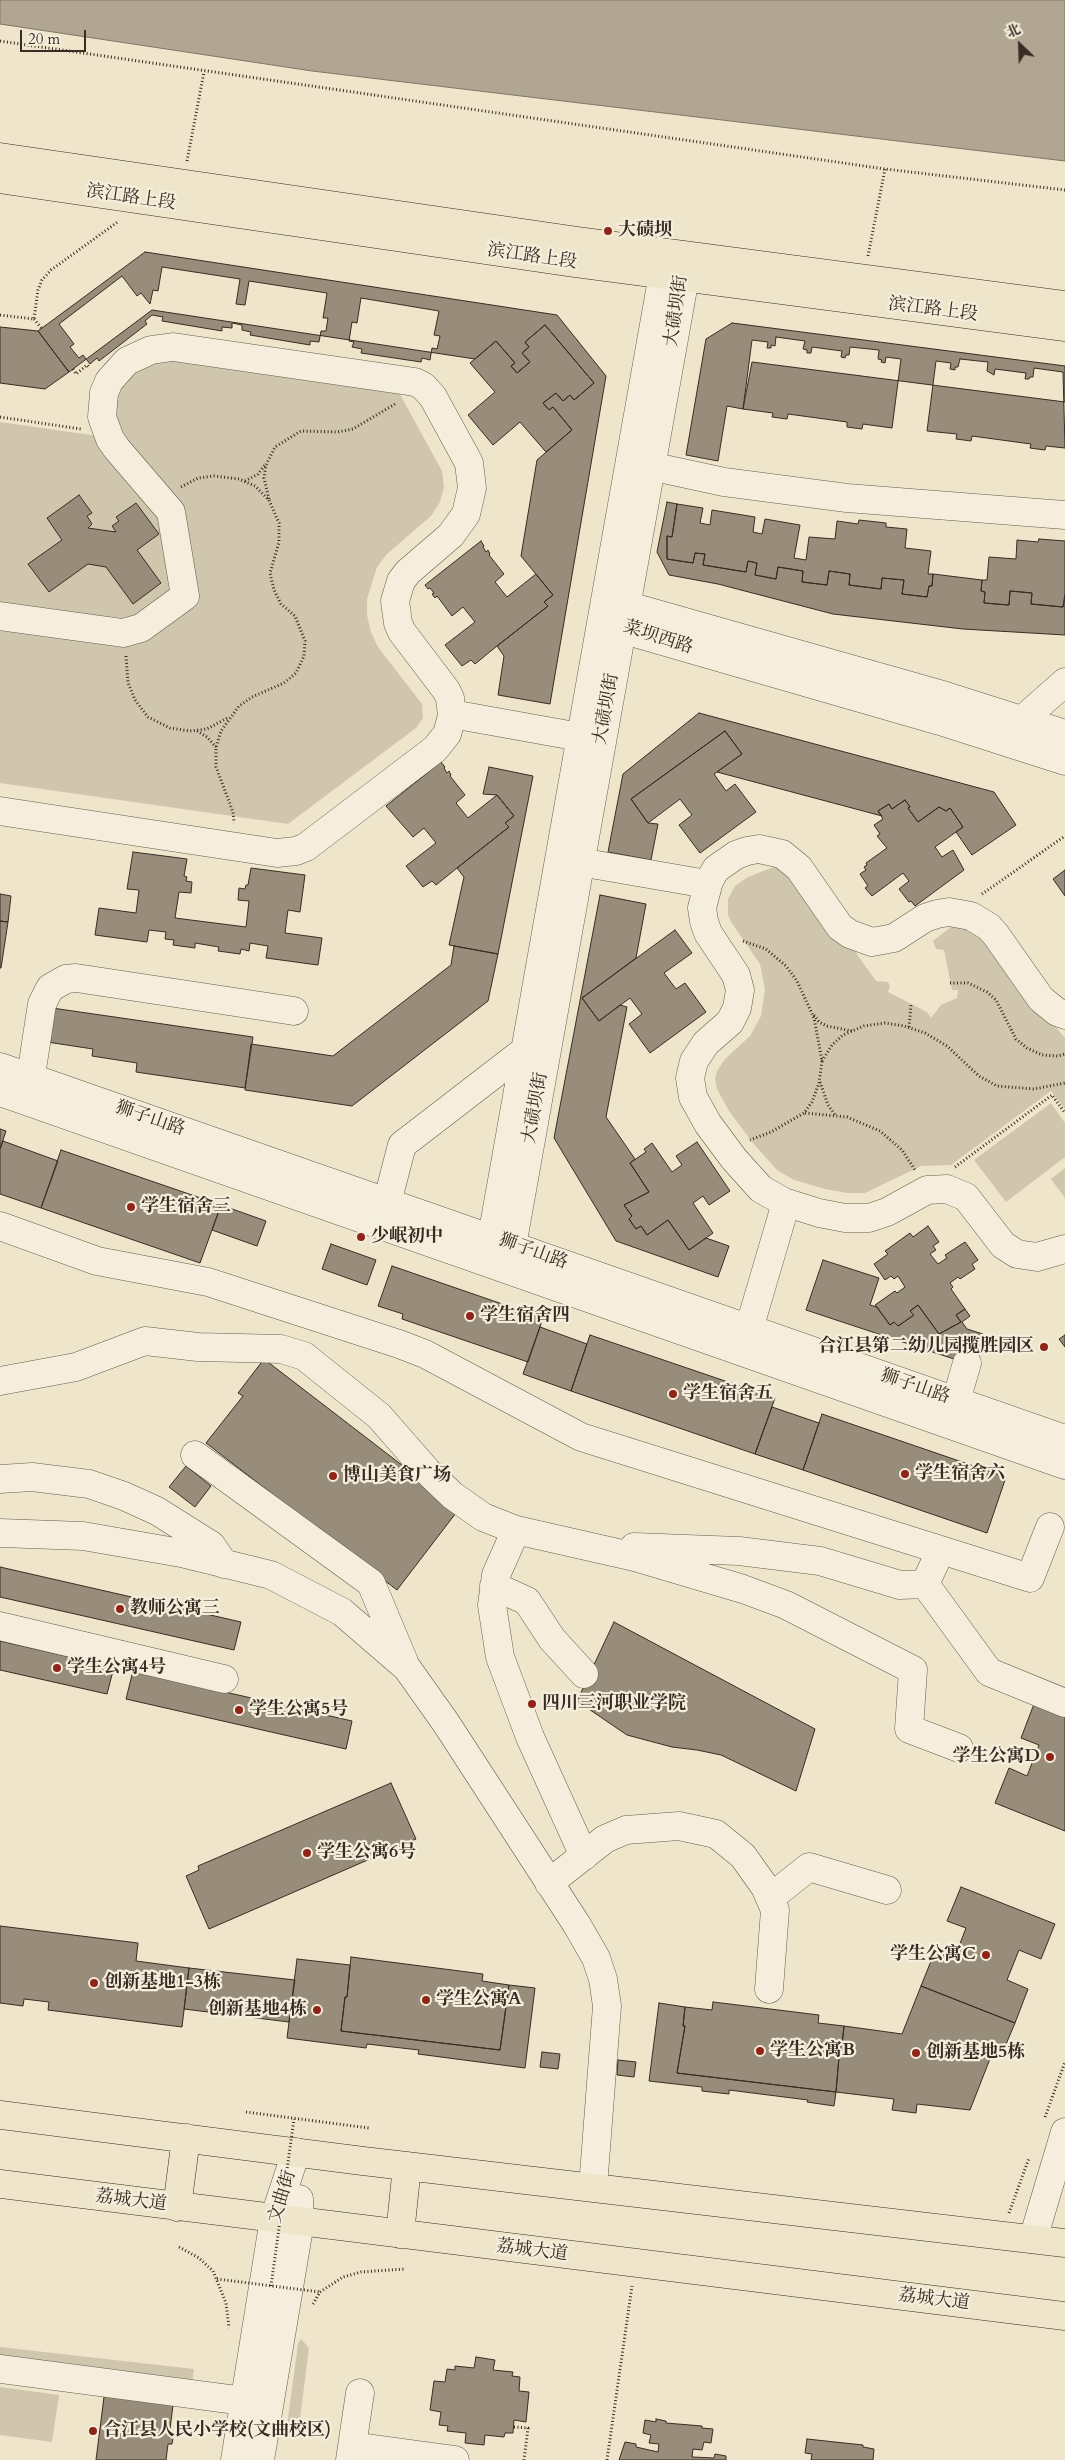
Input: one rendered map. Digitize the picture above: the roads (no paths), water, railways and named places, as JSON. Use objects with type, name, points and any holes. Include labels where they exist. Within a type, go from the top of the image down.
[{"type":"main road","name":"滨江路上段","points":[[0,156],[183,184],[676,268],[1065,328]]},
{"type":"main road","name":"滨江路上段","points":[[0,179],[146,200],[676,268],[863,278],[1065,305]]},
{"type":"main road","points":[[0,2114],[407,2166],[1065,2242]]},
{"type":"main road","points":[[177,2207],[186,2138]]},
{"type":"main road","points":[[400,2234],[407,2166]]},
{"type":"main road","name":"荔城大道","points":[[0,2184],[1065,2316]]},
{"type":"street","name":"大碛坝街","points":[[500,1249],[524,1051],[569,860],[580,737],[616,615],[650,466],[676,268]]},
{"type":"street","name":"大碛坝街","points":[[500,1249],[569,860],[616,615],[676,268]]},
{"type":"street","points":[[0,616],[126,633],[142,628],[186,596],[171,512],[117,449],[107,433],[102,405],[109,381],[127,361],[160,347],[173,347],[406,380],[422,386],[433,397],[469,463],[472,488],[466,514],[451,536],[408,572],[401,581],[395,601],[402,632],[446,690],[452,714],[447,734],[434,749],[306,847],[287,853],[0,811]]},
{"type":"street","points":[[650,466],[724,482],[847,498],[1065,515]]},
{"type":"street","name":"菜坝西路","points":[[616,615],[1022,720],[1065,734]]},
{"type":"street","name":"菜坝西路","points":[[616,615],[1065,761]]},
{"type":"street","points":[[1022,720],[1065,682]]},
{"type":"street","points":[[452,714],[580,737]]},
{"type":"street","points":[[1065,1015],[1056,1012],[1041,999],[989,927],[971,916],[955,913],[937,914],[926,918],[894,938],[872,942],[861,940],[840,927],[795,864],[782,854],[771,850],[759,849],[736,855],[716,869],[707,884],[702,908],[708,933],[736,975],[740,990],[737,1008],[730,1022],[706,1043],[694,1061],[690,1078],[693,1097],[723,1144],[761,1189],[786,1203],[845,1218],[869,1218],[935,1191],[966,1197],[1002,1245],[1017,1254],[1037,1257],[1051,1255],[1065,1249]]},
{"type":"street","points":[[569,860],[707,884]]},
{"type":"street","points":[[29,1090],[45,995],[57,982],[66,979],[76,978],[294,1011]]},
{"type":"street","points":[[387,1202],[402,1145],[524,1051]]},
{"type":"street","name":"狮子山路","points":[[0,1067],[29,1090],[416,1239],[500,1249]]},
{"type":"street","name":"狮子山路","points":[[0,1092],[29,1090],[387,1202],[500,1249],[746,1340],[1065,1465]]},
{"type":"street","points":[[746,1340],[786,1203]]},
{"type":"street","points":[[0,1226],[97,1261],[208,1282],[399,1344],[426,1354],[581,1437],[940,1552],[1030,1578],[1050,1527]]},
{"type":"street","name":"狮子山路","points":[[746,1340],[956,1401],[1065,1439]]},
{"type":"street","points":[[0,1381],[76,1367],[145,1341],[198,1347],[281,1349],[304,1356],[379,1416],[428,1472],[452,1495],[483,1517],[516,1530],[653,1563],[743,1589],[786,1605],[914,1670],[909,1729],[958,1748]]},
{"type":"street","points":[[956,1401],[967,1363]]},
{"type":"street","points":[[195,1455],[371,1583],[407,1668],[446,1723],[550,1883],[596,1958],[603,1979],[607,2006],[593,2187]]},
{"type":"street","points":[[0,1479],[32,1477],[89,1484],[124,1496],[157,1511],[211,1545],[224,1564]]},
{"type":"street","points":[[516,1530],[496,1574],[494,1586],[492,1605],[500,1657],[530,1737],[584,1856]]},
{"type":"street","points":[[0,1533],[83,1536],[181,1553],[270,1576],[342,1612],[407,1668]]},
{"type":"street","points":[[578,1544],[739,1551],[820,1560],[900,1584],[925,1584]]},
{"type":"street","points":[[925,1584],[940,1552]]},
{"type":"street","points":[[925,1584],[989,1672],[1065,1703]]},
{"type":"street","points":[[494,1586],[527,1601],[552,1638],[584,1674]]},
{"type":"street","points":[[0,1626],[224,1680]]},
{"type":"street","points":[[550,1883],[605,1839],[626,1830],[679,1826],[716,1834],[743,1856],[765,1887],[775,1910],[769,1989]]},
{"type":"street","points":[[770,1898],[809,1866],[887,1890]]},
{"type":"street","points":[[1033,2239],[1058,2181],[1065,2132]]},
{"type":"street","name":"文曲街","points":[[260,2460],[296,2152]]},
{"type":"street","name":"文曲街","points":[[235,2460],[244,2400],[287,2220]]},
{"type":"street","points":[[0,2370],[244,2400]]},
{"type":"street","points":[[360,2393],[351,2453],[455,2460]]},
{"type":"place","name":"大碛坝","points":[[608,231]]},
{"type":"place","name":"学生宿舍三","points":[[131,1207]]},
{"type":"place","name":"少岷初中","points":[[361,1237]]},
{"type":"place","name":"学生宿舍四","points":[[470,1316]]},
{"type":"place","name":"合江县第二幼儿园揽胜园区","points":[[1044,1347]]},
{"type":"place","name":"学生宿舍五","points":[[673,1394]]},
{"type":"place","name":"学生宿舍六","points":[[905,1474]]},
{"type":"place","name":"博山美食广场","points":[[333,1476]]},
{"type":"place","name":"教师公寓三","points":[[120,1609]]},
{"type":"place","name":"学生公寓4号","points":[[57,1668]]},
{"type":"place","name":"四川三河职业学院","points":[[532,1704]]},
{"type":"place","name":"学生公寓5号","points":[[239,1710]]},
{"type":"place","name":"学生公寓D","points":[[1050,1757]]},
{"type":"place","name":"学生公寓6号","points":[[307,1853]]},
{"type":"place","name":"学生公寓C","points":[[986,1955]]},
{"type":"place","name":"创新基地1-3栋","points":[[94,1983]]},
{"type":"place","name":"学生公寓A","points":[[426,2000]]},
{"type":"place","name":"创新基地4栋","points":[[317,2010]]},
{"type":"place","name":"学生公寓B","points":[[760,2051]]},
{"type":"place","name":"创新基地5栋","points":[[916,2053]]},
{"type":"place","name":"合江县人民小学校(文曲校区)","points":[[93,2431]]}]
